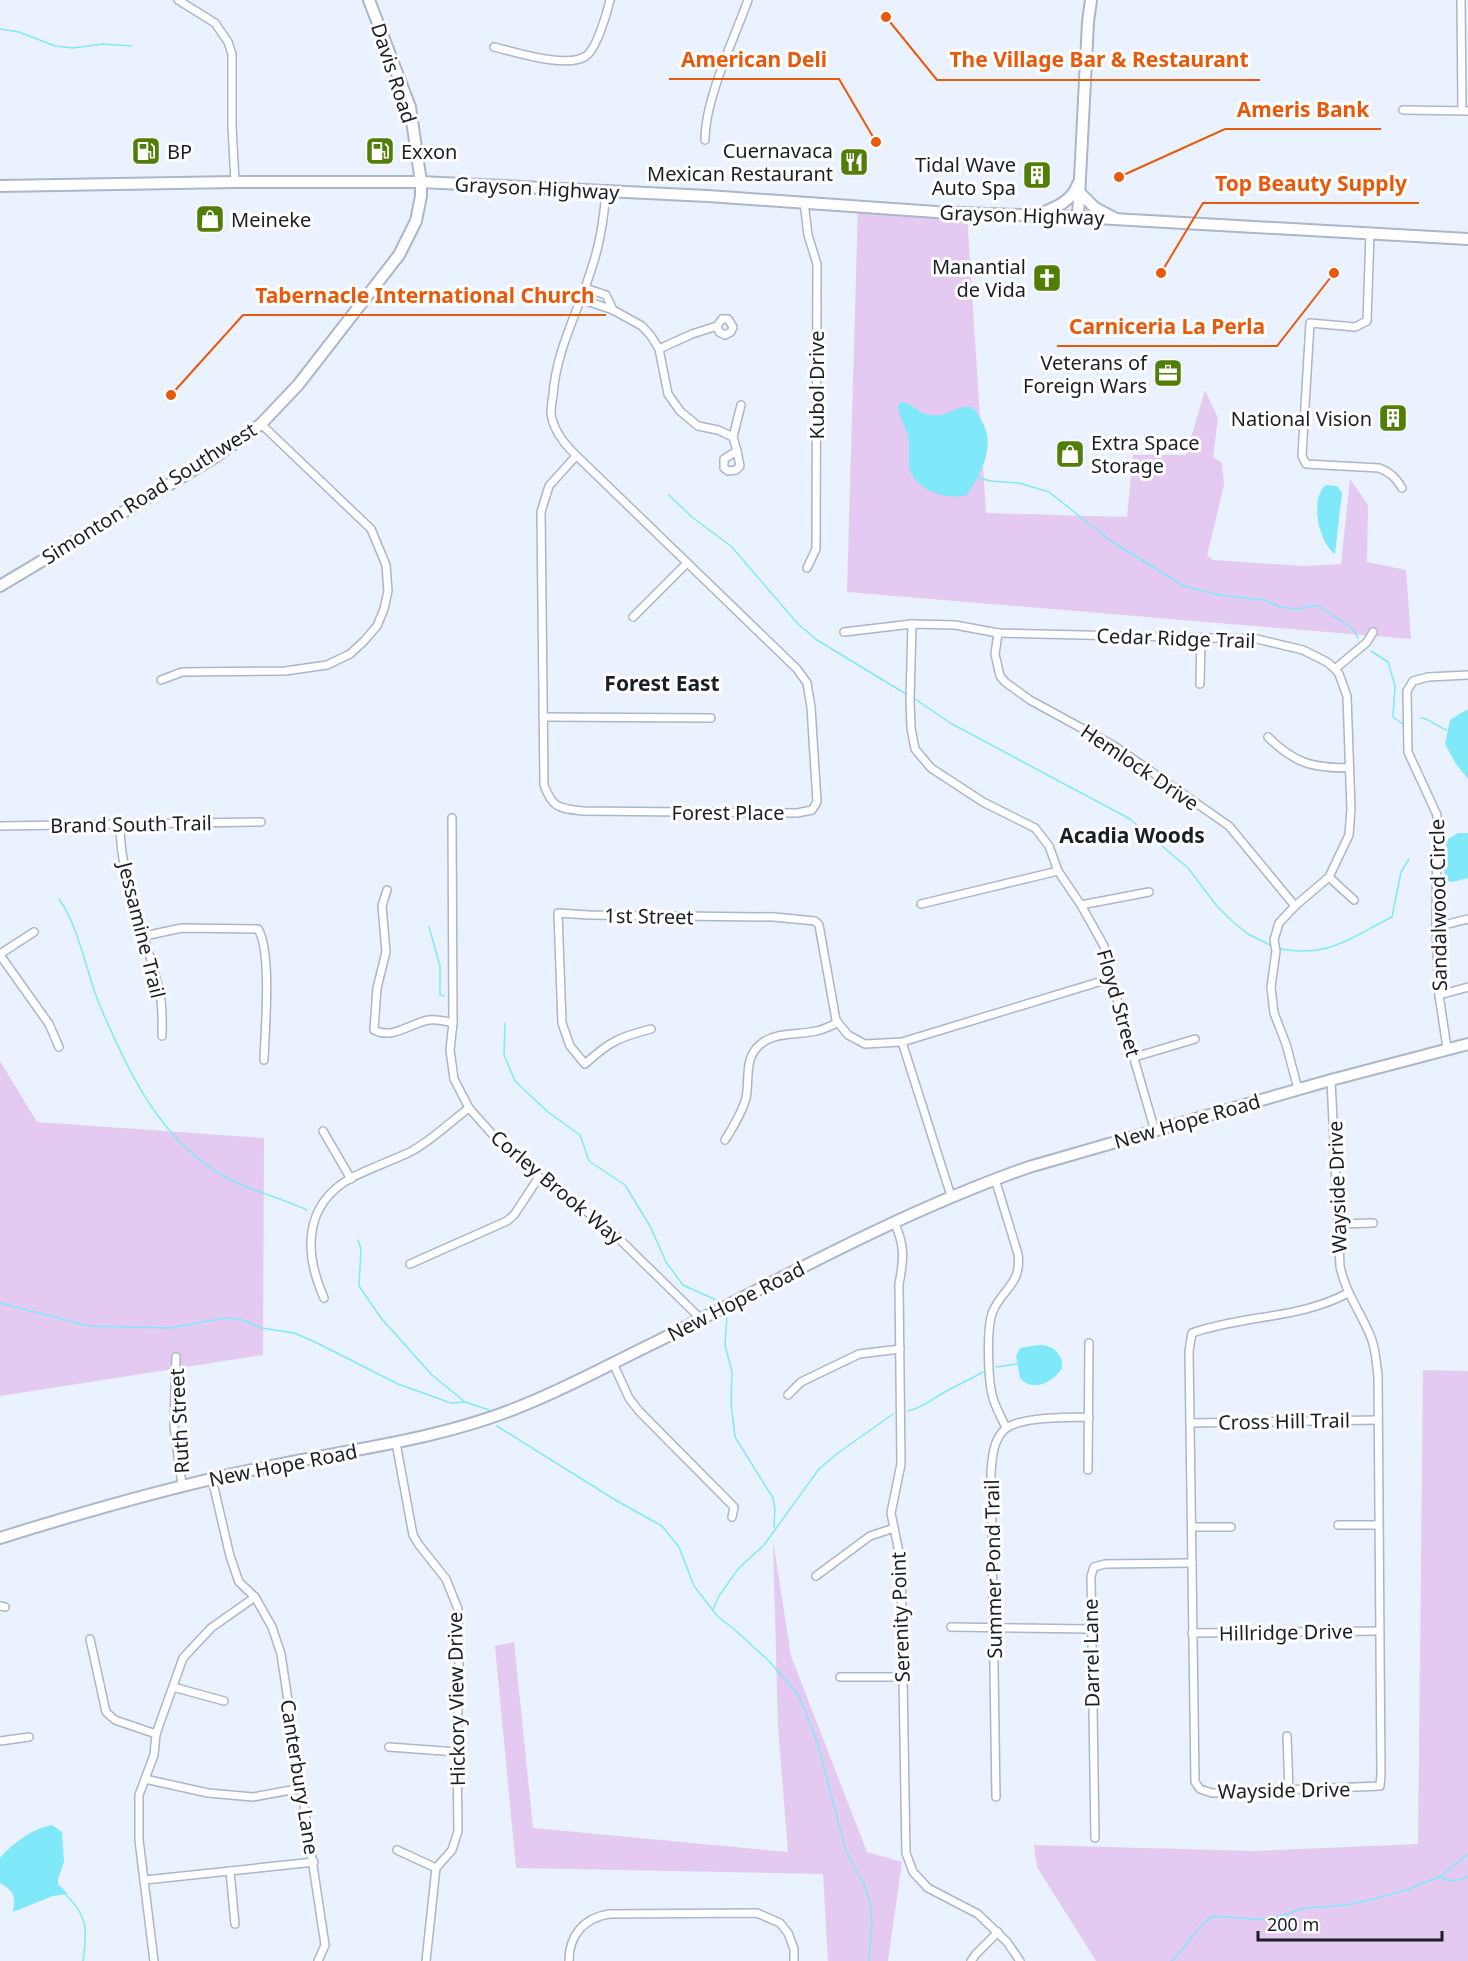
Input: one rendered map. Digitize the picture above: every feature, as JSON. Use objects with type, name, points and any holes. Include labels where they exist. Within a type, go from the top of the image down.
[{"type":"street","points":[[178,0],[215,23],[228,42],[232,54],[232,126],[236,182]]},
{"type":"street","name":"Davis Road","points":[[369,0],[410,107],[421,182]]},
{"type":"street","points":[[494,47],[533,57],[565,60],[586,56],[596,42],[610,0]]},
{"type":"street","points":[[705,140],[705,128],[712,99],[748,0]]},
{"type":"street","points":[[1078,217],[1091,0]]},
{"type":"street","points":[[1403,110],[1465,110],[1461,0]]},
{"type":"street","points":[[1037,215],[1069,199],[1075,192],[1081,175]]},
{"type":"street","name":"Grayson Highway","points":[[0,186],[421,182],[804,202],[936,212],[1078,217],[1468,239]]},
{"type":"street","name":"Simonton Road Southwest","points":[[0,586],[215,457],[261,424],[298,385],[399,255],[416,221],[421,182]]},
{"type":"street","name":"Forest Place","points":[[576,456],[549,486],[541,512],[544,784],[549,800],[562,808],[583,811],[785,813],[812,810],[817,802],[811,706],[807,683],[797,669],[576,456],[559,436],[551,414],[554,383],[561,351],[581,300],[600,237],[606,192]]},
{"type":"street","points":[[1080,193],[1095,208],[1116,220]]},
{"type":"street","name":"Kubol Drive","points":[[804,202],[805,216],[817,264],[816,549],[807,568]]},
{"type":"street","points":[[1370,233],[1367,321],[1355,327],[1310,323],[1302,460],[1306,464],[1379,468],[1396,478],[1402,488]]},
{"type":"street","points":[[585,288],[606,295],[613,310]]},
{"type":"street","points":[[581,300],[613,310],[642,326],[659,349],[668,394],[680,411],[698,426],[718,430],[733,437]]},
{"type":"street","points":[[659,349],[717,326]]},
{"type":"street","points":[[737,451],[733,437],[741,405]]},
{"type":"street","points":[[161,680],[182,672],[285,671],[327,665],[350,654],[377,626],[381,617],[388,591],[386,565],[371,530],[261,424]]},
{"type":"street","points":[[633,617],[687,563]]},
{"type":"street","name":"Cedar Ridge Trail","points":[[844,632],[912,624],[956,625],[998,633],[1257,639],[1303,650],[1327,662],[1335,669]]},
{"type":"street","name":"Floyd Street","points":[[912,624],[911,728],[915,749],[935,770],[982,802],[1035,828],[1049,846],[1058,872],[1081,905],[1104,946],[1155,1131]]},
{"type":"street","points":[[1298,1089],[1286,1044],[1274,1013],[1271,987],[1276,951],[1274,940],[1279,923],[1329,877],[1349,835],[1351,809],[1347,696],[1335,669],[1367,642],[1373,632]]},
{"type":"street","name":"Hemlock Drive","points":[[998,633],[995,654],[1000,676],[1005,682],[1030,700],[1116,747],[1229,826],[1295,906]]},
{"type":"street","points":[[1200,684],[1201,638]]},
{"type":"street","name":"Sandalwood Circle","points":[[1447,1048],[1439,994],[1436,927],[1437,815],[1408,752],[1407,691],[1413,681],[1428,677],[1468,675]]},
{"type":"street","points":[[543,717],[711,718]]},
{"type":"street","points":[[1268,736],[1289,755],[1308,764],[1324,768],[1349,768]]},
{"type":"street","name":"Corley Brook Way","points":[[452,818],[453,1023],[450,1050],[454,1079],[469,1108],[493,1135],[539,1177],[605,1225],[700,1319]]},
{"type":"street","name":"Brand South Trail","points":[[0,826],[261,822]]},
{"type":"street","name":"Jessamine Trail","points":[[120,824],[126,876],[160,997],[162,1036]]},
{"type":"street","points":[[921,904],[1058,872]]},
{"type":"street","points":[[1329,877],[1354,900]]},
{"type":"street","points":[[387,890],[382,906],[386,952],[377,988],[374,1030],[381,1034],[397,1032],[428,1020],[453,1023]]},
{"type":"street","points":[[1081,905],[1149,892]]},
{"type":"street","name":"1st Street","points":[[651,1029],[624,1035],[605,1045],[585,1064],[570,1046],[562,1023],[558,913],[774,917],[815,921],[819,925],[830,995],[837,1023]]},
{"type":"street","points":[[1436,927],[1468,919]]},
{"type":"street","points":[[144,936],[182,928],[258,929],[263,936],[266,957],[264,1060]]},
{"type":"street","points":[[34,932],[0,954],[49,1024],[59,1047]]},
{"type":"street","points":[[725,1140],[745,1100],[747,1070],[752,1057],[762,1043],[778,1036],[819,1031],[837,1023],[848,1035],[864,1044],[902,1042],[1112,978]]},
{"type":"street","points":[[1439,994],[1468,987]]},
{"type":"street","points":[[1135,1057],[1195,1039]]},
{"type":"street","points":[[902,1042],[951,1196]]},
{"type":"street","name":"New Hope Road","points":[[0,1538],[182,1485],[396,1443],[453,1429],[510,1411],[613,1363],[894,1222],[995,1179],[1029,1167],[1298,1089],[1468,1044]]},
{"type":"street","name":"Wayside Drive","points":[[1331,1080],[1340,1266],[1348,1293],[1370,1334],[1375,1349],[1378,1376],[1380,1786],[1212,1793],[1200,1789],[1195,1782],[1189,1351],[1192,1333],[1239,1321],[1314,1308],[1348,1293]]},
{"type":"street","points":[[324,1298],[315,1277],[312,1256],[311,1229],[319,1208],[336,1189],[351,1179],[413,1151],[469,1108]]},
{"type":"street","points":[[323,1131],[351,1179]]},
{"type":"street","points":[[410,1264],[507,1221],[514,1215],[539,1177]]},
{"type":"street","points":[[995,1179],[1020,1266],[1016,1277],[992,1312],[989,1328],[990,1387],[993,1399],[1006,1428],[1023,1422],[1089,1416]]},
{"type":"street","name":"Serenity Point","points":[[894,1222],[902,1241],[904,1257],[899,1284],[901,1464],[891,1513],[902,1562],[906,1853],[914,1872],[928,1888],[978,1914],[1007,1942],[1020,1961]]},
{"type":"street","points":[[1339,1224],[1373,1223]]},
{"type":"street","points":[[1088,1470],[1089,1343]]},
{"type":"street","points":[[788,1395],[801,1382],[859,1354],[900,1349]]},
{"type":"street","name":"Ruth Street","points":[[176,1357],[174,1426],[182,1485]]},
{"type":"street","points":[[613,1363],[629,1398],[639,1411],[734,1507],[732,1517]]},
{"type":"street","name":"Cross Hill Trail","points":[[1190,1423],[1377,1420]]},
{"type":"street","name":"Summer Pond Trail","points":[[996,1797],[992,1461],[999,1437],[1006,1428]]},
{"type":"street","name":"Hickory View Drive","points":[[396,1443],[413,1535],[446,1579],[458,1609],[458,1831],[452,1850],[436,1868]]},
{"type":"street","name":"Canterbury Lane","points":[[212,1479],[230,1556],[239,1582],[255,1597],[272,1627],[282,1654],[314,1862],[324,1945],[318,1961]]},
{"type":"street","points":[[1338,1525],[1378,1526]]},
{"type":"street","points":[[1192,1527],[1232,1527]]},
{"type":"street","points":[[816,1576],[870,1536],[894,1528]]},
{"type":"street","name":"Darrel Lane","points":[[1095,1838],[1090,1629],[1091,1576],[1094,1567],[1105,1564],[1192,1563]]},
{"type":"street","points":[[154,1961],[139,1840],[139,1795],[154,1755],[156,1734],[183,1658],[211,1628],[255,1597]]},
{"type":"street","points":[[951,1627],[1090,1629]]},
{"type":"street","name":"Hillridge Drive","points":[[1192,1633],[1379,1631]]},
{"type":"street","points":[[90,1639],[106,1712],[115,1720],[156,1734]]},
{"type":"street","points":[[840,1677],[903,1677]]},
{"type":"street","points":[[172,1687],[224,1701]]},
{"type":"street","points":[[1287,1736],[1289,1791]]},
{"type":"street","points":[[0,1741],[29,1737]]},
{"type":"street","points":[[389,1747],[457,1752]]},
{"type":"street","points":[[145,1779],[208,1793],[254,1797],[302,1788]]},
{"type":"street","points":[[397,1850],[436,1868],[426,1961]]},
{"type":"street","points":[[145,1880],[314,1862]]},
{"type":"street","points":[[230,1871],[235,1924]]},
{"type":"street","points":[[569,1961],[571,1943],[578,1931],[586,1922],[597,1916],[757,1912],[780,1923],[788,1933],[794,1949],[794,1961]]},
{"type":"street","points":[[971,1961],[998,1932]]},
{"type":"shaded area","points":[[858,205],[967,214],[986,513],[1127,517],[1133,455],[1186,455],[1205,390],[1218,418],[1213,457],[1222,463],[1224,485],[1207,556],[1213,560],[1303,566],[1341,564],[1350,479],[1368,505],[1367,562],[1406,570],[1411,639],[847,592]]},
{"type":"shaded area","points":[[0,1061],[37,1122],[264,1138],[263,1355],[0,1396]]},
{"type":"shaded area","points":[[1423,1370],[1468,1371],[1468,1961],[1096,1961],[1037,1867],[1034,1845],[1255,1851],[1418,1844]]},
{"type":"shaded area","points":[[773,1541],[791,1656],[867,1852],[902,1862],[888,1961],[828,1961],[823,1874],[516,1868],[495,1646],[514,1642],[533,1828],[788,1852],[778,1727]]},
{"type":"water","points":[[902,402],[923,413],[933,415],[967,406],[977,413],[985,428],[988,447],[983,467],[967,495],[952,496],[936,493],[916,481],[909,466],[908,437],[898,409],[898,405]]},
{"type":"water","points":[[1326,485],[1337,486],[1342,493],[1335,554],[1324,541],[1318,521],[1318,500]]},
{"type":"water","points":[[1468,710],[1468,779],[1445,744],[1450,720]]},
{"type":"water","points":[[1458,833],[1468,833],[1468,878],[1453,882],[1446,879],[1441,851],[1444,850],[1448,839]]},
{"type":"water","points":[[1048,1346],[1059,1354],[1062,1368],[1049,1381],[1031,1385],[1020,1378],[1016,1356],[1020,1348]]},
{"type":"water","points":[[52,1825],[62,1832],[64,1862],[58,1884],[68,1894],[53,1896],[13,1912],[13,1895],[0,1883],[0,1858],[23,1837]]},
{"type":"waterway","points":[[0,29],[19,32],[55,46],[73,48],[103,44],[132,46]]},
{"type":"waterway","points":[[976,477],[991,481],[1019,483],[1049,492],[1111,541],[1184,586],[1219,595],[1264,600],[1281,607],[1297,609],[1317,605],[1353,629],[1358,638]]},
{"type":"waterway","points":[[669,495],[693,518],[731,546],[798,624],[817,640],[906,694]]},
{"type":"waterway","points":[[1371,651],[1388,662],[1395,686],[1393,717],[1404,725]]},
{"type":"waterway","points":[[915,699],[952,724],[1130,819],[1188,868],[1217,906],[1232,921],[1248,934],[1272,946]]},
{"type":"waterway","points":[[1421,718],[1447,730]]},
{"type":"waterway","points":[[1281,949],[1313,951],[1327,948],[1340,944],[1392,917],[1401,872],[1409,859]]},
{"type":"waterway","points":[[59,899],[71,922],[98,1001],[121,1052],[133,1077],[164,1124],[203,1163],[227,1178],[307,1210]]},
{"type":"waterway","points":[[429,927],[440,966],[440,995],[444,996]]},
{"type":"waterway","points":[[505,1023],[504,1055],[515,1081],[548,1112],[580,1135],[589,1161],[625,1185],[650,1226],[666,1262],[683,1285],[716,1300]]},
{"type":"waterway","points":[[358,1240],[361,1249],[359,1286],[381,1318],[432,1375],[465,1402],[489,1410]]},
{"type":"waterway","points":[[0,1303],[89,1326],[171,1328],[224,1318],[239,1319],[262,1328],[294,1333],[398,1384],[451,1403],[465,1402]]},
{"type":"waterway","points":[[727,1315],[725,1345],[732,1372],[731,1403],[735,1437],[773,1498],[774,1527]]},
{"type":"waterway","points":[[996,1367],[1017,1364]]},
{"type":"waterway","points":[[908,1411],[922,1406],[983,1372]]},
{"type":"waterway","points":[[713,1609],[719,1596],[738,1569],[764,1545],[819,1469],[893,1414]]},
{"type":"waterway","points":[[497,1426],[617,1501],[662,1526],[679,1547],[694,1586],[718,1617],[769,1661],[798,1694],[817,1741],[846,1851],[870,1901],[872,1920],[869,1961]]},
{"type":"waterway","points":[[1171,1961],[1201,1926],[1213,1916],[1269,1920],[1304,1908],[1345,1905],[1370,1900],[1409,1889],[1441,1876],[1468,1854]]},
{"type":"waterway","points":[[1441,1877],[1454,1881],[1468,1876]]},
{"type":"waterway","points":[[66,1895],[79,1910],[85,1925],[83,1961]]},
{"type":"place","name":"The Village Bar & Restaurant","points":[[886,17]]},
{"type":"place","name":"American Deli","points":[[876,142]]},
{"type":"place","name":"BP","points":[[146,151]]},
{"type":"place","name":"Exxon","points":[[380,151]]},
{"type":"place","name":"Cuernavaca Mexican Restaurant","points":[[854,162]]},
{"type":"place","name":"Tidal Wave Auto Spa","points":[[1037,175]]},
{"type":"place","name":"Ameris Bank","points":[[1119,177]]},
{"type":"place","name":"Meineke","points":[[210,219]]},
{"type":"place","name":"Top Beauty Supply","points":[[1161,273]]},
{"type":"place","name":"Carniceria La Perla","points":[[1334,273]]},
{"type":"place","name":"Manantial de Vida","points":[[1047,278]]},
{"type":"place","name":"Veterans of Foreign Wars","points":[[1168,373]]},
{"type":"place","name":"Tabernacle International Church","points":[[171,395]]},
{"type":"place","name":"National Vision","points":[[1393,418]]},
{"type":"place","name":"Extra Space Storage","points":[[1070,454]]},
{"type":"district","name":"Forest East","points":[[662,683]]},
{"type":"district","name":"Acadia Woods","points":[[1132,835]]}]
